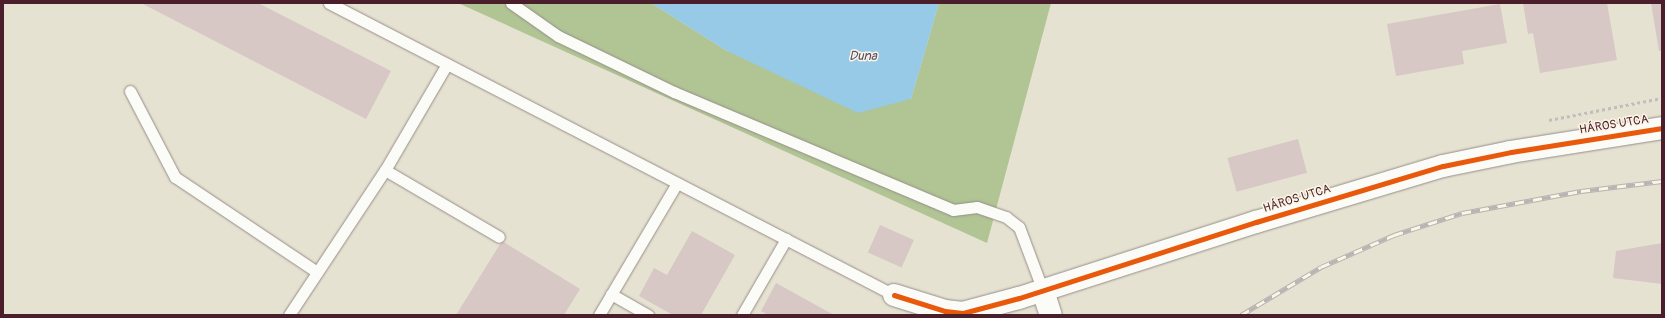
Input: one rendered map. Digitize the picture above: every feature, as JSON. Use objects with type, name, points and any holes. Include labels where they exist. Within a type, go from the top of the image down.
[{"type":"street","name":"HÁROS UTCA","points":[[894,295],[945,311],[963,313],[1043,290],[1442,166],[1510,152],[1662,128]]},
{"type":"street","points":[[1043,290],[1051,315]]},
{"type":"lane","points":[[329,3],[894,295]]},
{"type":"lane","points":[[511,3],[558,36],[674,92],[953,210],[977,207],[1006,217],[1020,227],[1043,290]]},
{"type":"lane","points":[[289,315],[385,170],[448,64]]},
{"type":"lane","points":[[130,91],[175,177],[317,272]]},
{"type":"lane","points":[[385,170],[499,237]]},
{"type":"lane","points":[[599,315],[677,183]]},
{"type":"lane","points":[[742,315],[786,239]]},
{"type":"lane","points":[[611,294],[648,315]]},
{"type":"green space","points":[[458,3],[651,3],[727,51],[911,99],[939,3],[1051,3],[987,243]]},
{"type":"water","name":"Duna","points":[[651,3],[939,3],[911,99],[858,113],[727,51]]},
{"type":"building","points":[[141,3],[258,3],[391,71],[366,119]]},
{"type":"building","points":[[1523,3],[1607,3],[1617,60],[1540,73],[1533,33],[1528,34]]},
{"type":"building","points":[[1651,3],[1662,3],[1662,51],[1659,51]]},
{"type":"building","points":[[1500,4],[1507,43],[1462,51],[1464,64],[1396,76],[1387,24]]},
{"type":"building","points":[[1298,139],[1307,173],[1237,192],[1227,158]]},
{"type":"building","points":[[880,225],[914,240],[902,267],[868,252]]},
{"type":"building","points":[[692,231],[735,255],[701,315],[673,315],[639,296],[654,268],[667,275]]},
{"type":"building","points":[[502,241],[580,289],[564,315],[456,315]]},
{"type":"building","points":[[1662,243],[1662,284],[1613,278],[1616,251]]},
{"type":"building","points":[[776,283],[834,315],[768,315],[761,311]]},
{"type":"railway","points":[[1241,315],[1321,267],[1394,235],[1462,213],[1581,191],[1662,181]]},
{"type":"cycle path","points":[[894,295],[945,311],[963,313],[1019,298],[1256,222],[1443,166],[1511,152],[1662,128]]}]
